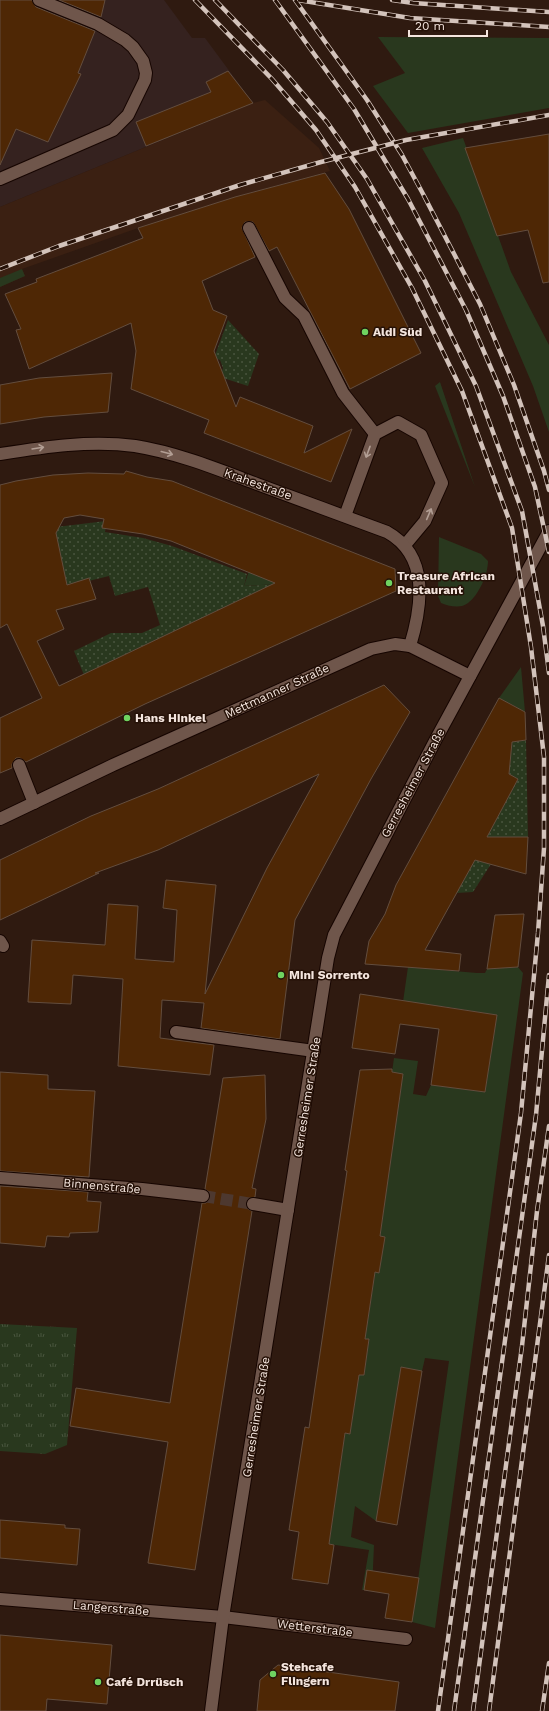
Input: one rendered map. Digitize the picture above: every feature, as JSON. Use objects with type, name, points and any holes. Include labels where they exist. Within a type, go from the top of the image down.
[{"type":"street","points":[[0,179],[114,130],[128,115],[146,73],[143,61],[133,47],[125,40],[98,24],[39,0]]},
{"type":"street","points":[[249,228],[285,298],[304,316],[343,393],[374,434]]},
{"type":"street","points":[[345,516],[374,434],[398,422],[421,436],[442,483],[425,521],[405,545]]},
{"type":"street","name":"Krahestraße","points":[[0,454],[44,447],[86,443],[134,446],[199,462],[387,532],[405,545],[412,554],[419,573],[417,624],[410,646]]},
{"type":"street","name":"Gerresheimer Straße","points":[[211,1711],[223,1617],[328,958],[334,935],[355,891],[549,531]]},
{"type":"street","name":"Mettmanner Straße","points":[[0,819],[120,762],[371,649],[395,644],[410,646],[470,676]]},
{"type":"street","points":[[19,765],[34,803]]},
{"type":"street","points":[[176,1032],[314,1051]]},
{"type":"street","name":"Binnenstraße","points":[[0,1178],[142,1189],[203,1196]]},
{"type":"street","points":[[253,1204],[288,1210]]},
{"type":"street","name":"Langerstraße","points":[[0,1598],[223,1617]]},
{"type":"street","name":"Wetterstraße","points":[[223,1617],[406,1639]]},
{"type":"shaded area","points":[[0,0],[164,0],[192,38],[205,38],[253,103],[0,207]]},
{"type":"shaded area","points":[[265,100],[319,148],[330,171],[235,197],[138,228],[22,269],[25,276],[0,287],[0,207],[253,103]]},
{"type":"green space","points":[[378,37],[549,38],[549,108],[408,133],[373,86],[405,73]]},
{"type":"green space","points":[[463,138],[511,272],[549,345],[549,432],[533,386],[459,213],[422,148]]},
{"type":"green space","points":[[22,269],[25,276],[0,287],[0,278]]},
{"type":"green space","points":[[228,320],[259,354],[248,386],[220,377],[223,368],[220,360],[214,358]]},
{"type":"green space","points":[[440,382],[475,487],[435,386]]},
{"type":"green space","points":[[106,521],[105,532],[143,538],[172,546],[247,574],[244,586],[292,583],[84,675],[74,651],[111,633],[142,633],[160,625],[148,587],[115,596],[109,576],[48,591],[56,527]]},
{"type":"green space","points":[[439,537],[481,554],[488,561],[488,566],[479,590],[476,595],[465,605],[451,606],[441,603],[438,596]]},
{"type":"green space","points":[[252,562],[292,583],[244,586]]},
{"type":"green space","points":[[521,667],[525,712],[499,698]]},
{"type":"green space","points":[[526,740],[528,837],[511,837],[473,892],[456,893],[518,779],[509,774],[512,742]]},
{"type":"green space","points":[[408,967],[485,973],[487,969],[518,967],[523,973],[435,1628],[412,1622],[449,1361],[425,1358],[422,1371],[401,1367],[376,1521],[355,1506],[351,1537],[374,1545],[372,1590],[362,1590],[369,1550],[329,1544],[345,1433],[350,1434],[359,1375],[364,1375],[369,1340],[365,1339],[375,1272],[379,1273],[385,1237],[380,1236],[403,1074],[392,1072],[394,1058],[418,1061],[413,1094],[426,1096],[431,1085],[485,1092],[497,1015],[441,1006],[437,1029],[400,1023]]},
{"type":"green space","points":[[0,1324],[77,1328],[67,1445],[45,1454],[0,1451]]},
{"type":"building","points":[[0,0],[32,0],[36,7],[95,31],[78,73],[81,74],[48,142],[16,129],[0,165]]},
{"type":"building","points":[[59,0],[105,0],[101,17]]},
{"type":"building","points":[[228,71],[253,103],[146,146],[136,122],[211,92],[206,82]]},
{"type":"building","points":[[549,134],[549,282],[543,283],[528,230],[497,236],[465,148]]},
{"type":"building","points":[[325,173],[349,209],[421,353],[350,389],[277,247],[269,251],[253,222],[245,222],[242,228],[255,257],[202,281],[213,310],[227,316],[214,351],[236,407],[240,397],[313,426],[304,453],[352,429],[331,482],[204,433],[209,420],[131,389],[136,351],[131,323],[29,369],[16,330],[21,329],[5,294],[37,282],[36,279],[143,238],[138,228],[235,197]]},
{"type":"building","points":[[112,373],[108,412],[44,417],[0,424],[0,385],[39,378]]},
{"type":"building","points":[[126,471],[147,477],[172,481],[395,569],[396,591],[145,704],[26,762],[20,758],[16,758],[12,764],[12,768],[0,773],[0,718],[42,698],[7,624],[0,628],[0,485],[53,475],[88,473],[124,474]],"holes":[[[80,515],[104,519],[102,528],[143,534],[171,541],[275,583],[59,686],[37,641],[64,629],[56,610],[96,599],[89,578],[67,585],[56,533],[64,518]]]},
{"type":"building","points":[[384,685],[410,712],[371,779],[295,920],[280,1039],[201,1028],[204,1003],[162,1000],[160,1038],[214,1045],[210,1075],[118,1066],[123,979],[73,975],[71,1004],[28,1002],[32,940],[105,945],[108,904],[138,906],[135,959],[174,962],[177,910],[163,908],[166,880],[216,885],[205,994],[267,868],[319,774],[158,850],[95,873],[99,873],[0,920],[0,860],[91,816],[158,789]]},
{"type":"building","points":[[499,698],[525,712],[526,740],[512,742],[509,774],[518,779],[487,837],[528,837],[526,874],[475,860],[425,950],[461,954],[459,971],[365,964],[369,941],[385,914],[396,885]]},
{"type":"building","points":[[524,914],[518,967],[487,969],[495,915]]},
{"type":"building","points":[[360,994],[497,1015],[485,1092],[431,1085],[439,1029],[400,1024],[395,1054],[352,1048]]},
{"type":"building","points":[[392,1069],[392,1072],[403,1074],[380,1236],[385,1237],[379,1273],[375,1272],[365,1339],[369,1339],[364,1375],[359,1375],[350,1434],[345,1433],[329,1544],[334,1545],[328,1584],[292,1579],[299,1532],[289,1530],[305,1427],[309,1428],[347,1171],[345,1170],[360,1070]]},
{"type":"building","points":[[0,1072],[48,1075],[48,1089],[95,1091],[89,1177],[0,1171]]},
{"type":"building","points":[[265,1075],[266,1119],[252,1188],[256,1189],[255,1197],[248,1199],[246,1203],[248,1209],[252,1211],[195,1570],[148,1563],[168,1442],[70,1426],[76,1388],[170,1403],[202,1203],[206,1203],[210,1197],[210,1193],[205,1189],[223,1078]]},
{"type":"building","points":[[0,1186],[88,1192],[87,1201],[101,1202],[98,1232],[70,1233],[69,1237],[47,1236],[45,1247],[0,1243]]},
{"type":"building","points":[[401,1367],[422,1371],[397,1525],[376,1521]]},
{"type":"building","points":[[0,1520],[65,1525],[65,1528],[80,1529],[77,1565],[0,1558]]},
{"type":"building","points":[[367,1570],[419,1578],[412,1622],[385,1618],[389,1594],[364,1590]]},
{"type":"building","points":[[0,1635],[112,1645],[107,1704],[47,1699],[46,1711],[0,1711]]},
{"type":"building","points":[[278,1665],[399,1682],[395,1711],[257,1711],[260,1680]]},
{"type":"tunnel","points":[[203,1196],[253,1204]]},
{"type":"railway","points":[[195,0],[272,79],[316,130],[355,187],[412,288],[462,391],[512,528],[531,647],[544,757],[544,848],[538,933],[521,1113],[438,1711]]},
{"type":"railway","points":[[215,0],[283,70],[327,122],[367,179],[425,281],[476,386],[522,511],[543,626],[549,673]]},
{"type":"railway","points":[[275,0],[354,109],[408,199],[466,310],[503,396],[535,487],[549,552]]},
{"type":"railway","points":[[295,0],[367,100],[402,155],[422,192],[480,304],[514,385],[544,471],[549,490]]},
{"type":"railway","points":[[298,0],[410,18],[549,27]]},
{"type":"railway","points":[[392,0],[413,3],[549,12]]},
{"type":"railway","points":[[0,269],[59,246],[240,185],[321,162],[406,140],[549,115]]},
{"type":"railway","points":[[454,1711],[536,1115],[549,975]]},
{"type":"railway","points":[[473,1711],[522,1346],[537,1211],[549,1126]]},
{"type":"railway","points":[[489,1711],[549,1255]]},
{"type":"railway","points":[[542,1711],[549,1663]]},
{"type":"place","name":"Aldi Süd","points":[[365,332]]},
{"type":"place","name":"Treasure African Restaurant","points":[[389,583]]},
{"type":"place","name":"Hans Hinkel","points":[[127,718]]},
{"type":"place","name":"Mini Sorrento","points":[[281,975]]},
{"type":"place","name":"Stehcafe Flingern","points":[[273,1674]]},
{"type":"place","name":"Café Drrüsch","points":[[98,1682]]}]
